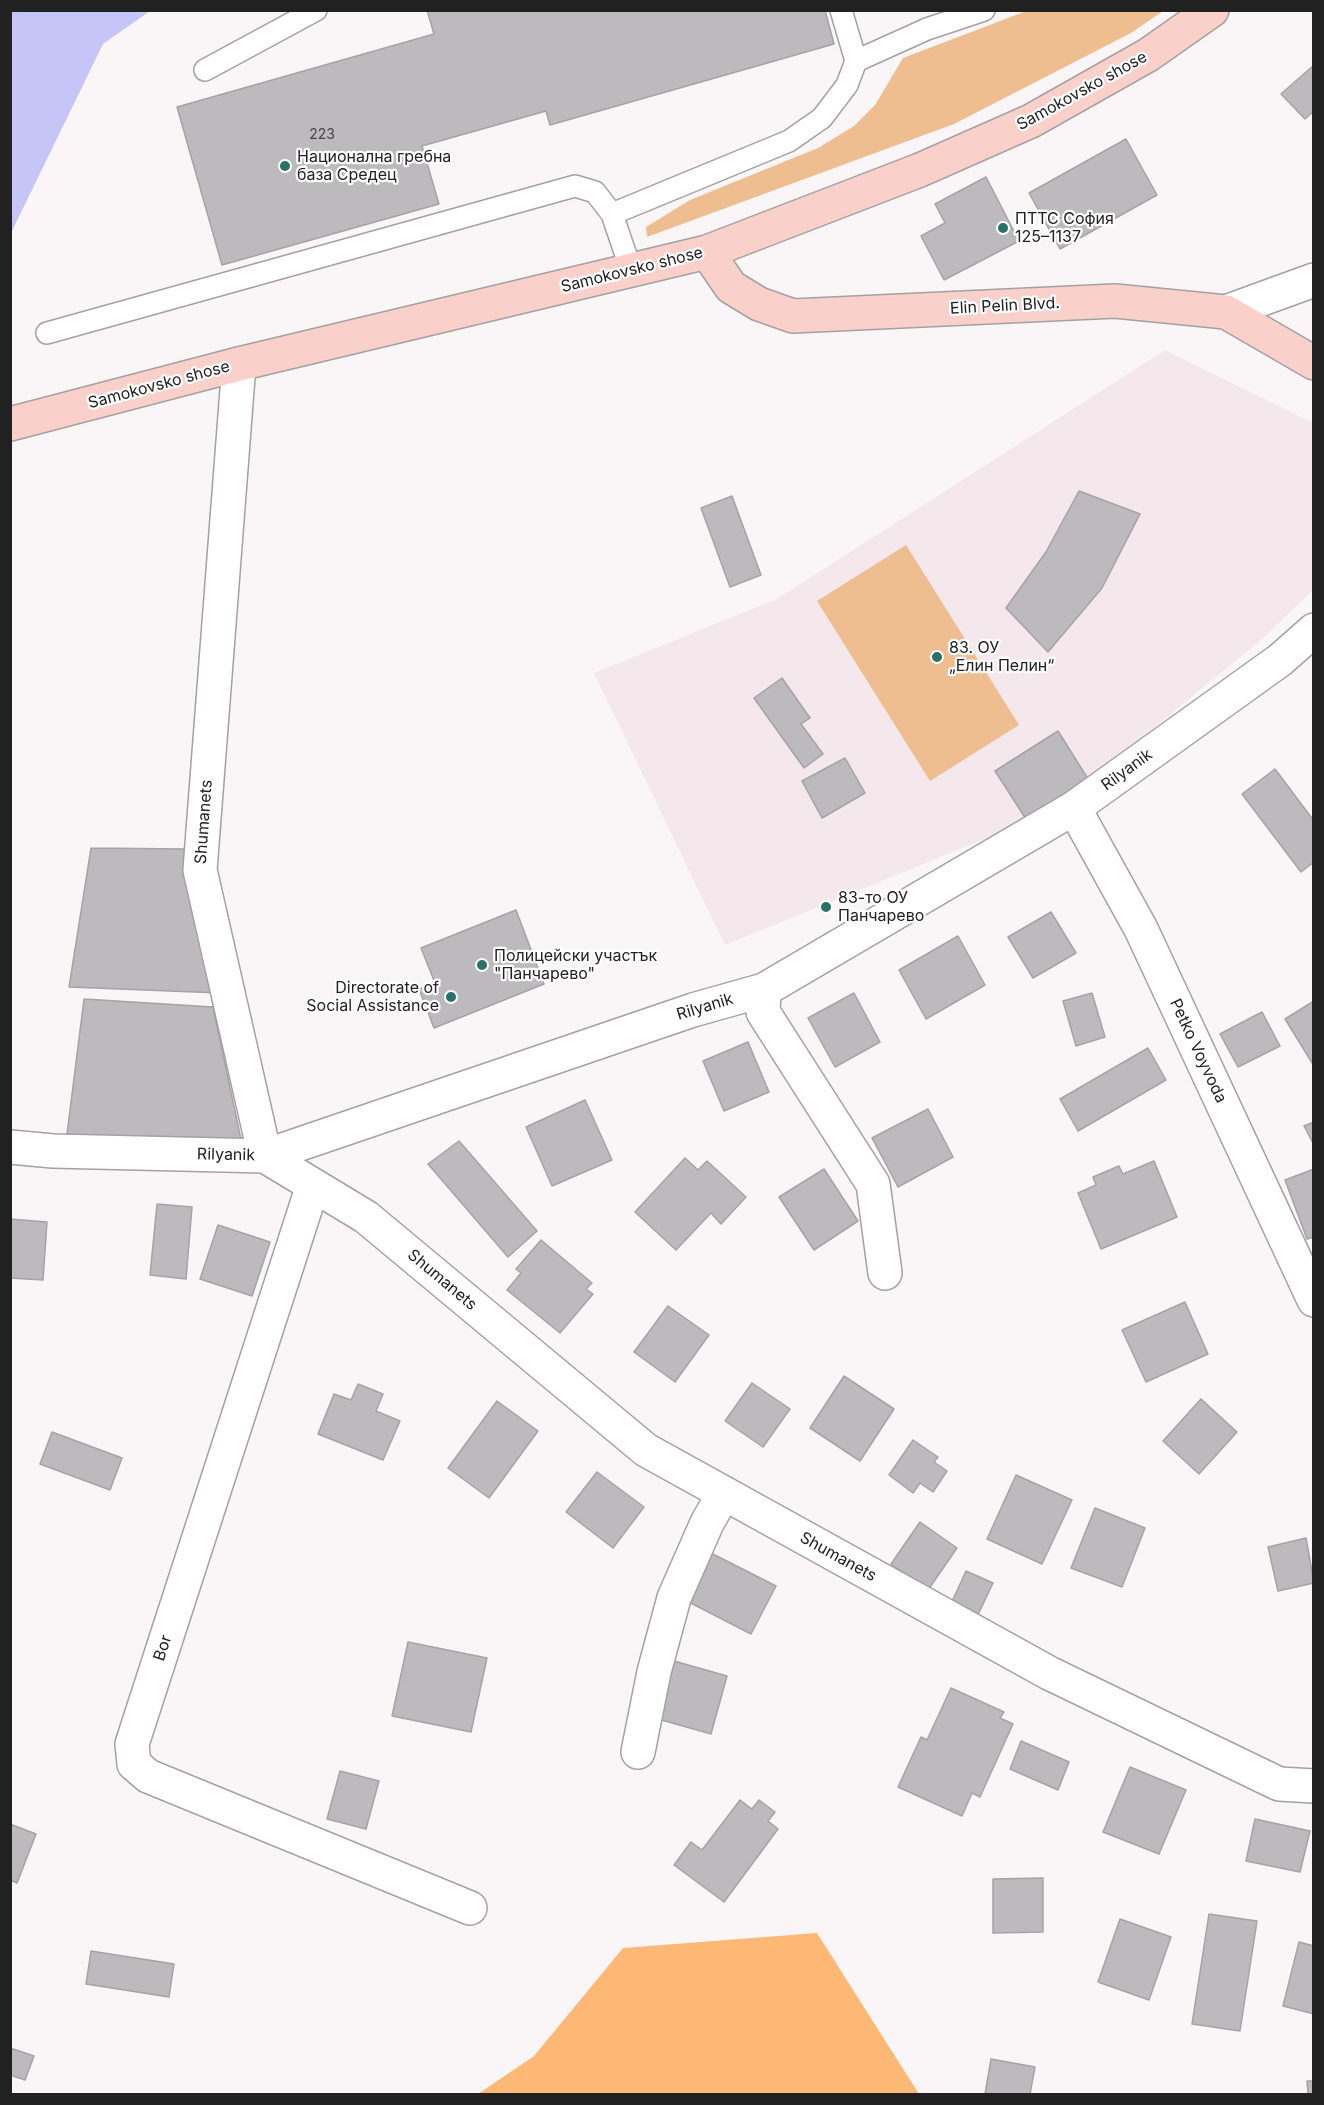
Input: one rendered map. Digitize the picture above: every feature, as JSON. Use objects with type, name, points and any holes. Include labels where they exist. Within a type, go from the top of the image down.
[{"type":"main road","name":"Samokovsko shose","points":[[10,424],[239,364],[707,252],[920,170],[1031,121],[1148,55],[1212,10]]},
{"type":"main road","name":"Elin Pelin Blvd.","points":[[707,252],[731,287],[759,304],[793,315],[1115,301],[1226,312],[1314,363]]},
{"type":"street","points":[[1226,312],[1314,280]]},
{"type":"street","name":"Shumanets","points":[[239,364],[200,870],[265,1156],[366,1217],[646,1450],[1050,1673],[1278,1784],[1314,1786]]},
{"type":"street","name":"Rilyanik","points":[[10,1147],[53,1151],[265,1156],[693,1010],[764,990],[1074,808],[1280,660],[1314,630]]},
{"type":"street","name":"Petko Voyvoda","points":[[1074,808],[1141,929],[1314,1300]]},
{"type":"street","points":[[764,990],[763,1012],[873,1184],[885,1273]]},
{"type":"street","name":"Bor","points":[[314,1185],[132,1744],[134,1764],[148,1776],[470,1908]]},
{"type":"street","points":[[638,1752],[654,1672],[674,1598],[707,1523],[724,1493]]},
{"type":"lane","points":[[205,70],[316,10]]},
{"type":"lane","points":[[612,214],[789,141],[822,118],[847,85],[856,61],[842,10]]},
{"type":"lane","points":[[856,61],[927,29],[984,10]]},
{"type":"lane","points":[[47,333],[575,186],[595,192],[612,214],[631,270]]},
{"type":"shaded area","points":[[1029,10],[1163,11],[1131,33],[954,124],[647,237],[646,227],[690,200],[818,148],[854,126],[875,105],[903,58]]},
{"type":"shaded area","name":"83. ОУ „Елин Пелин“","points":[[1165,350],[1313,423],[1313,590],[1261,640],[1096,775],[1036,818],[725,945],[594,673],[777,599]]},
{"type":"shaded area","points":[[906,545],[1019,725],[930,781],[817,601]]},
{"type":"shaded area","points":[[817,1933],[919,2094],[478,2094],[534,2056],[623,1948]]},
{"type":"water","points":[[11,10],[150,11],[103,44],[11,233]]},
{"type":"building","points":[[427,10],[825,10],[834,44],[550,125],[546,111],[422,146],[439,204],[222,265],[177,107],[434,34]]},
{"type":"building","points":[[1314,65],[1314,111],[1305,119],[1281,94]]},
{"type":"building","points":[[1126,139],[1157,195],[1060,249],[1029,193]]},
{"type":"building","points":[[986,177],[1019,241],[944,280],[921,236],[945,223],[935,204]]},
{"type":"building","points":[[1079,491],[1140,514],[1102,588],[1048,652],[1006,608],[1046,552]]},
{"type":"building","points":[[732,496],[761,575],[730,587],[701,508]]},
{"type":"building","points":[[782,678],[810,718],[801,724],[823,754],[804,768],[754,698]]},
{"type":"building","points":[[1058,731],[1088,779],[1026,819],[995,771]]},
{"type":"building","points":[[845,758],[865,793],[822,818],[802,781]]},
{"type":"building","points":[[1275,769],[1314,821],[1314,862],[1301,872],[1242,794]]},
{"type":"building","points":[[91,848],[185,849],[220,993],[69,987]]},
{"type":"building","name":"Полицейски участък \"Панчарево\"","points":[[516,910],[544,984],[434,1028],[419,989],[435,983],[421,948]]},
{"type":"building","points":[[1051,912],[1076,953],[1033,978],[1008,937]]},
{"type":"building","points":[[958,936],[985,985],[926,1019],[899,970]]},
{"type":"building","points":[[854,993],[880,1042],[835,1067],[808,1018]]},
{"type":"building","points":[[1092,993],[1105,1037],[1076,1046],[1063,1001]]},
{"type":"building","points":[[84,999],[213,1007],[243,1149],[66,1142]]},
{"type":"building","points":[[1314,1001],[1314,1066],[1285,1019]]},
{"type":"building","points":[[1262,1012],[1280,1046],[1238,1067],[1220,1034]]},
{"type":"building","points":[[748,1042],[769,1092],[724,1111],[703,1061]]},
{"type":"building","points":[[1148,1048],[1166,1080],[1078,1131],[1060,1099]]},
{"type":"building","points":[[585,1100],[612,1160],[552,1186],[526,1127]]},
{"type":"building","points":[[928,1109],[953,1157],[898,1187],[872,1138]]},
{"type":"building","points":[[1314,1122],[1314,1145],[1304,1126]]},
{"type":"building","points":[[459,1141],[537,1231],[508,1257],[428,1164]]},
{"type":"building","points":[[685,1158],[698,1170],[707,1161],[746,1197],[721,1224],[711,1213],[676,1250],[635,1212]]},
{"type":"building","points":[[1154,1161],[1177,1217],[1101,1249],[1078,1193],[1096,1185],[1093,1177],[1119,1166],[1123,1174]]},
{"type":"building","points":[[824,1169],[858,1221],[814,1250],[779,1197]]},
{"type":"building","points":[[1314,1169],[1314,1237],[1307,1239],[1285,1180]]},
{"type":"building","points":[[157,1204],[192,1207],[186,1279],[150,1275]]},
{"type":"building","points":[[10,1219],[47,1222],[43,1280],[10,1278]]},
{"type":"building","points":[[218,1225],[270,1242],[252,1296],[200,1279]]},
{"type":"building","points":[[541,1240],[592,1283],[586,1289],[593,1294],[560,1333],[507,1290],[521,1273],[516,1269]]},
{"type":"building","points":[[1185,1302],[1208,1354],[1146,1382],[1122,1330]]},
{"type":"building","points":[[668,1306],[709,1335],[675,1382],[634,1352]]},
{"type":"building","points":[[844,1376],[894,1409],[860,1461],[810,1428]]},
{"type":"building","points":[[752,1383],[790,1409],[763,1447],[725,1421]]},
{"type":"building","points":[[358,1384],[383,1394],[376,1411],[400,1421],[383,1460],[318,1434],[334,1394],[351,1400]]},
{"type":"building","points":[[1201,1399],[1237,1432],[1199,1474],[1163,1441]]},
{"type":"building","points":[[497,1401],[538,1431],[489,1498],[448,1468]]},
{"type":"building","points":[[52,1432],[122,1458],[110,1490],[40,1464]]},
{"type":"building","points":[[913,1440],[938,1457],[934,1462],[947,1471],[933,1492],[920,1483],[913,1493],[889,1475]]},
{"type":"building","points":[[597,1472],[644,1507],[613,1548],[566,1512]]},
{"type":"building","points":[[1016,1475],[1072,1500],[1042,1564],[987,1539]]},
{"type":"building","points":[[1095,1508],[1145,1528],[1122,1587],[1071,1568]]},
{"type":"building","points":[[920,1522],[957,1548],[928,1590],[891,1564]]},
{"type":"building","points":[[1306,1538],[1314,1583],[1278,1591],[1268,1547]]},
{"type":"building","points":[[707,1551],[776,1586],[751,1634],[683,1599]]},
{"type":"building","points":[[966,1571],[993,1583],[975,1621],[949,1608]]},
{"type":"building","points":[[408,1642],[487,1658],[471,1732],[392,1716]]},
{"type":"building","points":[[674,1661],[727,1676],[711,1734],[658,1719]]},
{"type":"building","points":[[951,1688],[1004,1712],[1000,1718],[1013,1724],[980,1797],[972,1793],[962,1816],[898,1787],[921,1737],[927,1740]]},
{"type":"building","points":[[1021,1741],[1069,1762],[1058,1790],[1010,1769]]},
{"type":"building","points":[[1130,1767],[1186,1790],[1159,1854],[1103,1832]]},
{"type":"building","points":[[340,1771],[379,1781],[366,1829],[327,1819]]},
{"type":"building","points":[[740,1800],[752,1809],[759,1800],[775,1812],[768,1821],[778,1829],[724,1902],[674,1865],[691,1842],[702,1850]]},
{"type":"building","points":[[1255,1819],[1310,1831],[1300,1872],[1246,1861]]},
{"type":"building","points":[[10,1824],[36,1834],[17,1883],[10,1880]]},
{"type":"building","points":[[1043,1878],[1043,1932],[993,1933],[993,1879]]},
{"type":"building","points":[[1209,1914],[1257,1921],[1240,2031],[1192,2024]]},
{"type":"building","points":[[1120,1919],[1171,1937],[1149,2000],[1098,1982]]},
{"type":"building","points":[[1299,1942],[1314,1946],[1314,2014],[1283,2006]]},
{"type":"building","points":[[91,1951],[174,1964],[169,1997],[86,1984]]},
{"type":"building","points":[[10,2048],[34,2056],[25,2080],[10,2075]]},
{"type":"building","points":[[991,2059],[1035,2067],[1030,2094],[985,2094]]},
{"type":"building","points":[[1307,2081],[1314,2081],[1314,2094],[1308,2094]]},
{"type":"place","name":"Национална гребна база Средец","points":[[285,166]]},
{"type":"place","name":"ПТТС София 125–1137","points":[[1003,228]]},
{"type":"place","name":"83. ОУ „Елин Пелин“","points":[[937,657]]},
{"type":"place","name":"83-то ОУ Панчарево","points":[[826,907]]},
{"type":"place","name":"Полицейски участък \"Панчарево\"","points":[[482,965]]},
{"type":"place","name":"Directorate of Social Assistance","points":[[451,997]]}]
